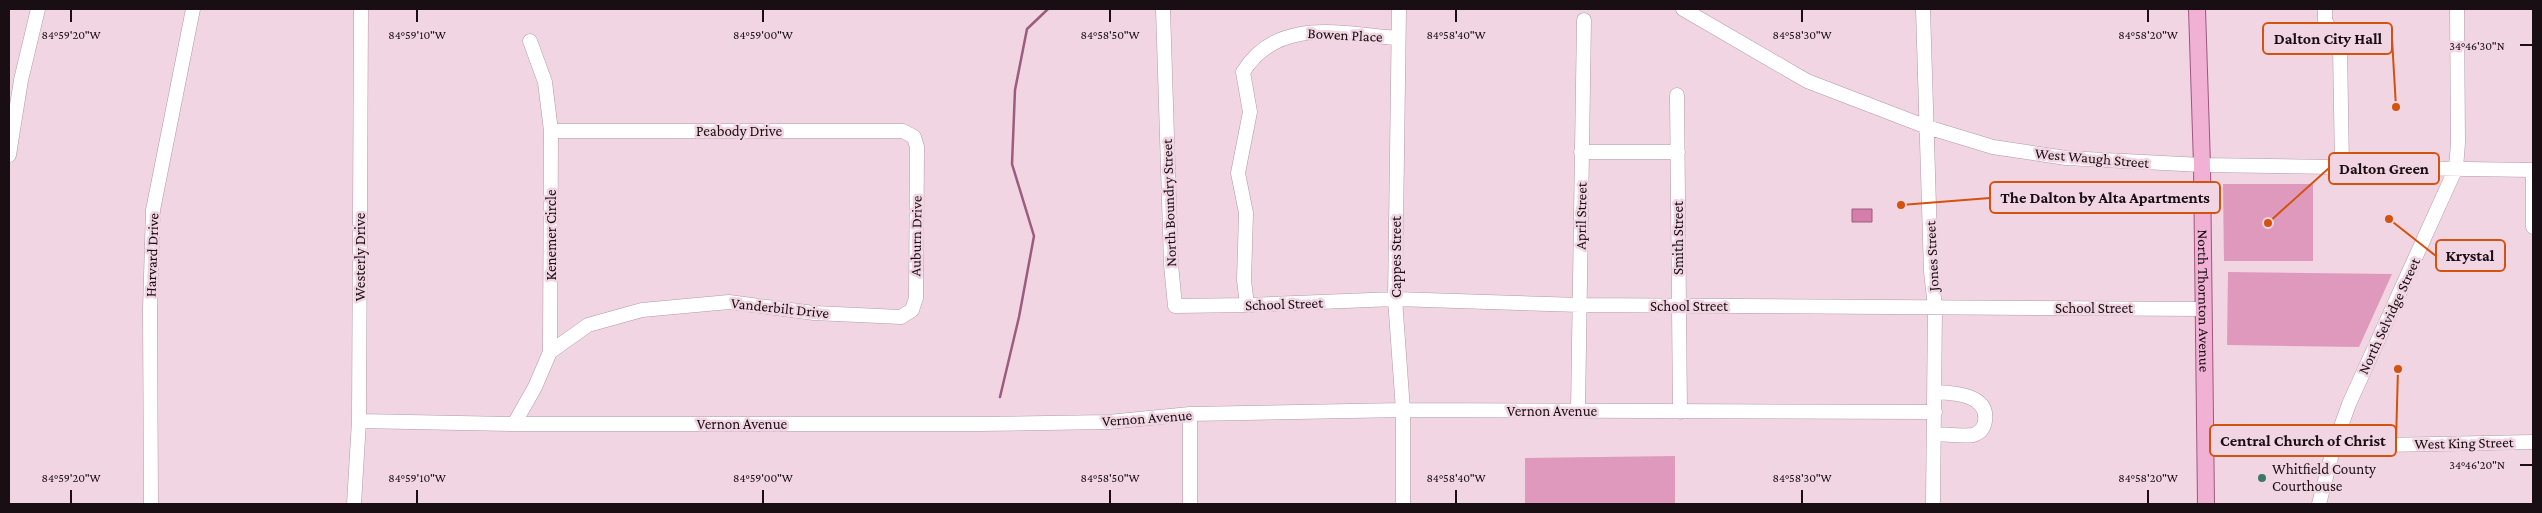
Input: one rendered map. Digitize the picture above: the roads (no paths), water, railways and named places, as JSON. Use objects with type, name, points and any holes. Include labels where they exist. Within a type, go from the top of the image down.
[{"type":"main road","name":"North Thornton Avenue","points":[[2197,9],[2202,165],[2206,504]]},
{"type":"street","points":[[9,155],[21,80],[38,9]]},
{"type":"street","name":"Harvard Drive","points":[[151,504],[150,310],[153,210],[193,9]]},
{"type":"street","name":"Westerly Drive","points":[[354,504],[359,421],[361,9]]},
{"type":"street","name":"North Boundry Street","points":[[1163,9],[1171,264],[1175,306]]},
{"type":"street","name":"Cappes Street","points":[[1399,9],[1396,298],[1403,410],[1403,504]]},
{"type":"street","name":"West Waugh Street","points":[[1683,9],[1808,80],[1927,127],[1993,146],[2066,158],[2202,165],[2533,170]]},
{"type":"street","name":"Jones Street","points":[[1923,9],[1931,272],[1935,307],[1933,504]]},
{"type":"street","points":[[2325,9],[2325,20],[2340,48],[2342,166]]},
{"type":"street","name":"North Selvidge Street","points":[[2319,504],[2334,446],[2363,371],[2456,168],[2458,143],[2457,9]]},
{"type":"street","name":"April Street","points":[[1578,411],[1584,20]]},
{"type":"street","name":"Bowen Place","points":[[1247,306],[1244,280],[1246,213],[1238,173],[1250,112],[1243,72],[1248,63],[1269,44],[1294,33],[1318,32],[1398,38]]},
{"type":"street","name":"Kenemer Circle","points":[[514,424],[535,387],[550,352],[551,131],[545,82],[530,41]]},
{"type":"street","name":"Smith Street","points":[[1677,95],[1680,412]]},
{"type":"street","name":"Peabody Drive","points":[[551,131],[903,131],[914,137],[917,147]]},
{"type":"street","name":"Auburn Drive","points":[[901,317],[912,310],[916,298],[917,147]]},
{"type":"street","points":[[1582,152],[1678,152]]},
{"type":"street","points":[[2533,170],[2533,227]]},
{"type":"street","name":"School Street","points":[[1175,306],[1247,306],[1396,298],[1580,305],[2203,309]]},
{"type":"street","name":"Vanderbilt Drive","points":[[550,352],[588,326],[642,310],[671,307],[729,302],[814,313],[901,317]]},
{"type":"street","points":[[1935,392],[1962,394],[1975,400],[1982,407],[1986,416],[1984,426],[1980,432],[1973,435],[1935,434]]},
{"type":"street","name":"Vernon Avenue","points":[[359,421],[514,424],[1108,422],[1190,414],[1403,410],[1935,412]]},
{"type":"street","points":[[1190,414],[1190,504]]},
{"type":"street","name":"West King Street","points":[[2334,446],[2533,442]]},
{"type":"waterway","points":[[1000,397],[1019,317],[1034,236],[1012,164],[1015,90],[1027,29],[1048,9]]},
{"type":"place","name":"Dalton City Hall","points":[[2396,107]]},
{"type":"place","name":"The Dalton by Alta Apartments","points":[[1901,205]]},
{"type":"place","name":"Krystal","points":[[2389,219]]},
{"type":"place","name":"Dalton Green","points":[[2268,223]]},
{"type":"place","name":"Central Church of Christ","points":[[2398,369]]},
{"type":"place","name":"Whitfield County Courthouse","points":[[2262,478]]}]
